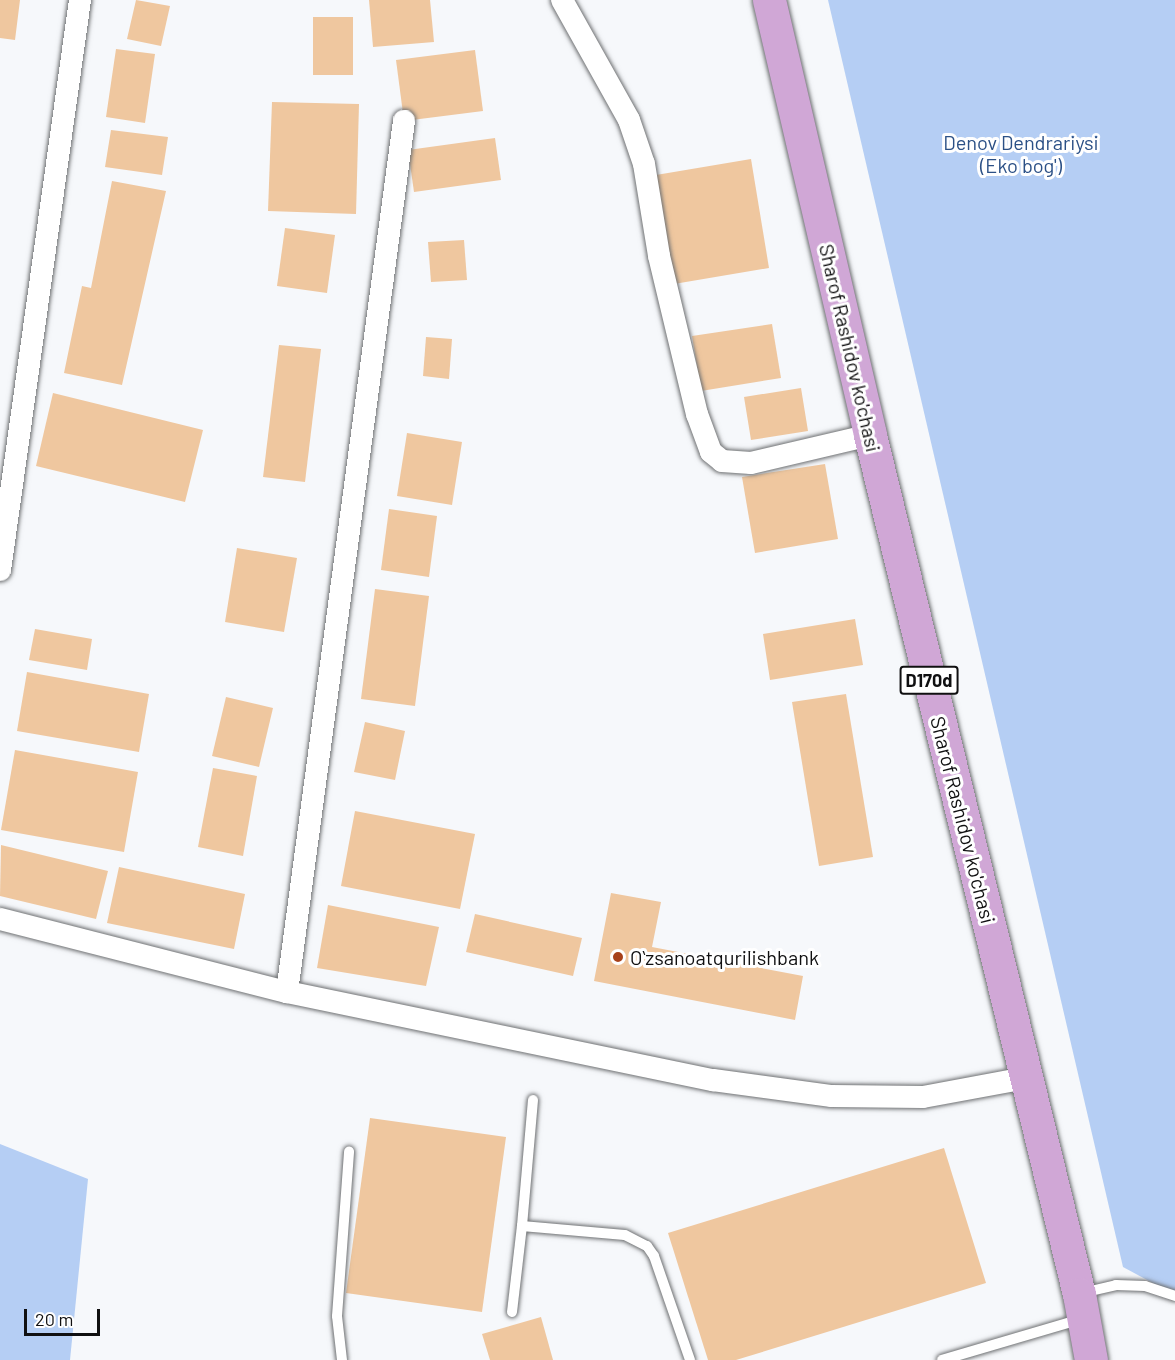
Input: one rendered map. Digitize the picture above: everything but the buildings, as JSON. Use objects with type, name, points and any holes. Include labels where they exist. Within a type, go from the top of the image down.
[{"type":"main road","name":"Sharof Rashidov ko'chasi","points":[[769,0],[870,435],[1082,1306],[1091,1360]]},
{"type":"street","points":[[0,570],[80,0]]},
{"type":"street","points":[[562,0],[629,120],[644,165],[659,256],[697,414],[711,452],[722,461],[751,464],[870,435]]},
{"type":"street","points":[[287,992],[404,121]]},
{"type":"street","points":[[0,919],[287,992],[713,1080],[832,1096],[923,1097],[1026,1078]]},
{"type":"lane","points":[[512,1312],[533,1100]]},
{"type":"lane","points":[[342,1360],[337,1316],[349,1151]]},
{"type":"lane","points":[[522,1226],[625,1235],[647,1246],[654,1256],[690,1360]]},
{"type":"lane","points":[[942,1360],[1082,1306],[1116,1285],[1145,1286],[1175,1296]]},
{"type":"green space","name":"Denov Dendrariysi (Eko bog')","points":[[828,0],[1175,0],[1175,1295],[1123,1267]]},
{"type":"green space","points":[[0,1144],[88,1179],[70,1360],[0,1360]]},
{"type":"place","name":"Oʻzsanoatqurilishbank","points":[[618,957]]}]
